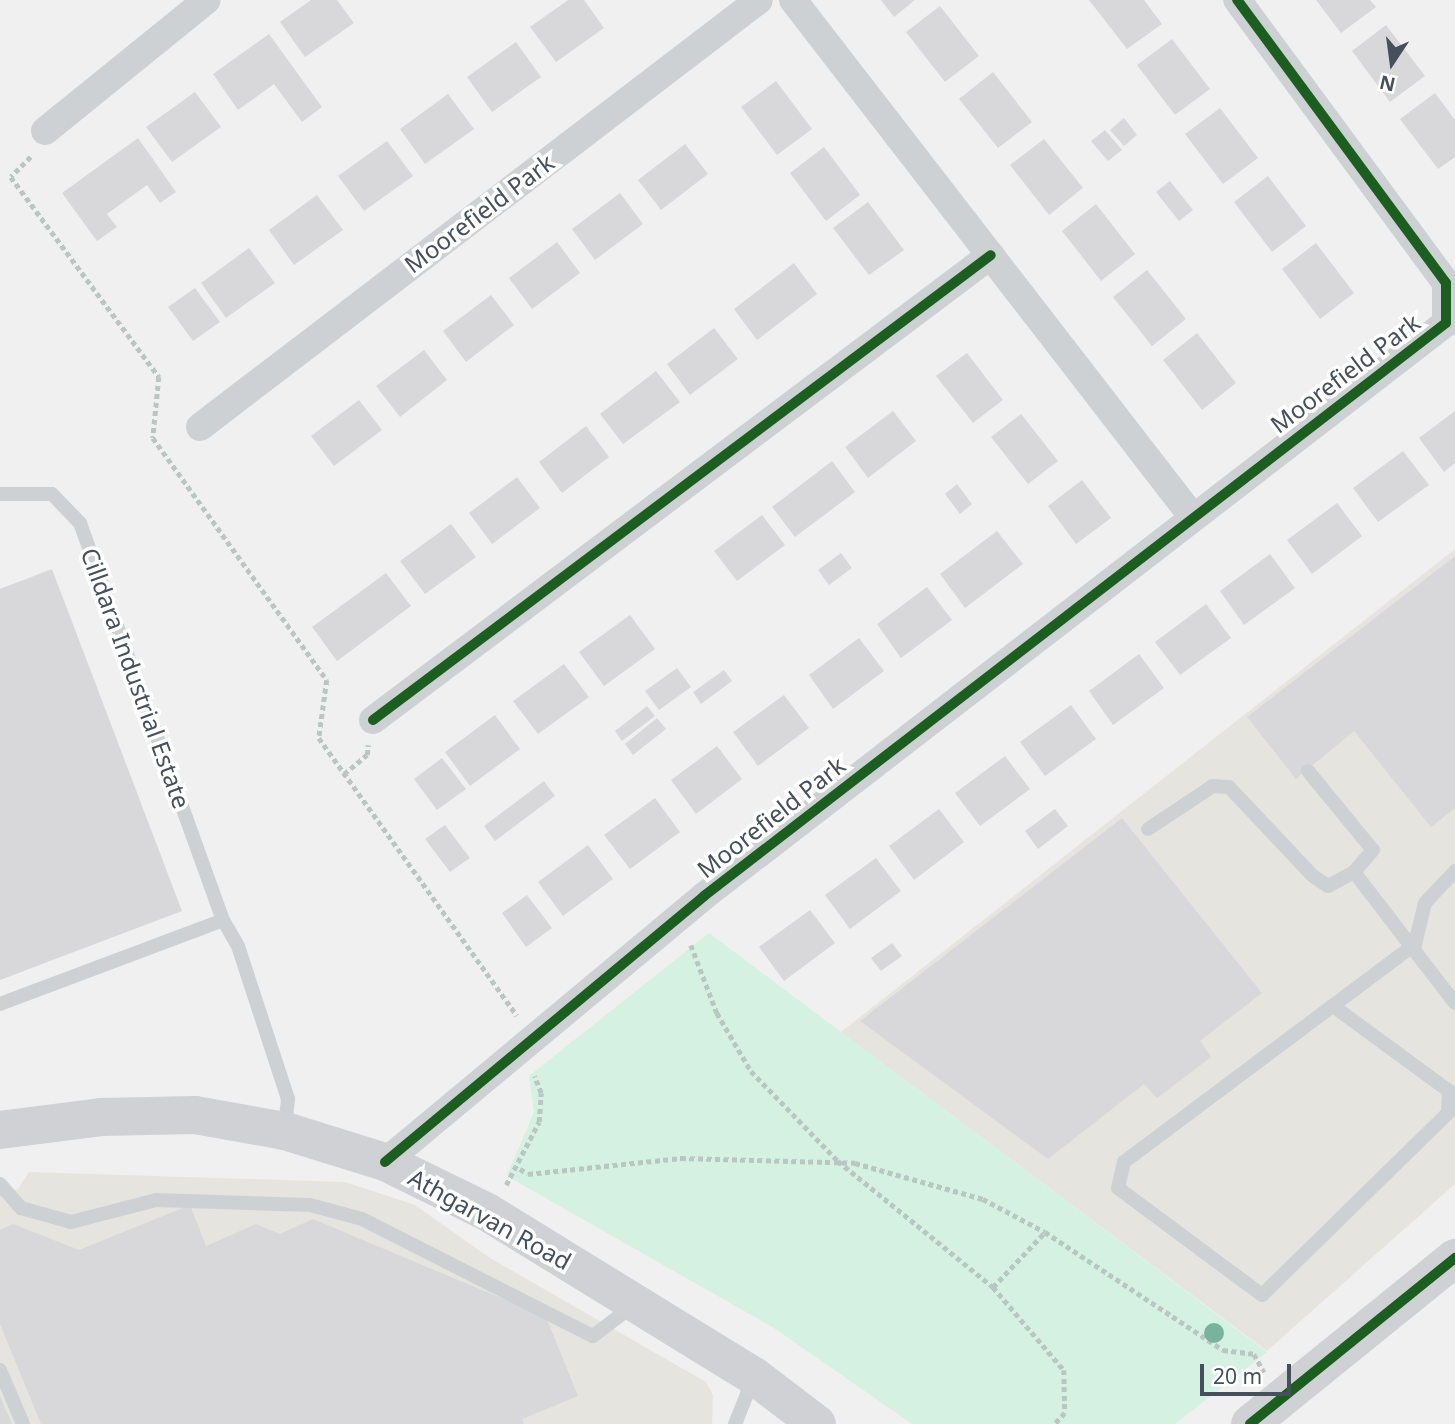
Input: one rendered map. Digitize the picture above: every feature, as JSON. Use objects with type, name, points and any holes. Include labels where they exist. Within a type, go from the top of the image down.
[{"type":"main road","name":"Athgarvan Road","points":[[0,1130],[101,1117],[195,1115],[285,1131],[385,1162],[487,1212],[636,1303],[754,1377],[799,1417]]},
{"type":"main road","points":[[1250,1424],[1455,1258]]},
{"type":"street","points":[[45,131],[207,0]]},
{"type":"street","name":"Moorefield Park","points":[[200,427],[759,0]]},
{"type":"street","points":[[793,0],[1192,516]]},
{"type":"street","name":"Moorefield Park","points":[[385,1162],[510,1054],[677,917],[1192,516],[1446,323],[1446,283],[1237,0]]},
{"type":"street","points":[[373,720],[991,255]]},
{"type":"lane","name":"Cilldara Industrial Estate","points":[[0,494],[52,494],[80,523],[223,920],[238,946],[288,1099],[285,1131]]},
{"type":"lane","points":[[1148,829],[1213,786],[1229,787],[1313,876],[1328,886],[1354,873],[1373,850],[1308,771]]},
{"type":"lane","points":[[1333,1006],[1449,1091],[1448,1113],[1262,1295],[1118,1188],[1124,1162],[1415,944],[1425,902],[1455,871]]},
{"type":"lane","points":[[1354,873],[1415,944],[1455,1003]]},
{"type":"lane","points":[[0,1004],[223,920]]},
{"type":"lane","points":[[0,1184],[21,1208],[71,1222],[156,1200],[310,1205],[336,1212],[500,1284],[593,1336],[610,1330],[636,1303]]},
{"type":"lane","points":[[0,1370],[23,1424]]},
{"type":"lane","points":[[735,1424],[754,1377]]},
{"type":"path","points":[[45,131],[29,161],[11,177],[159,377],[153,438],[327,680],[319,738],[532,1036]]},
{"type":"path","points":[[677,917],[733,1046],[838,1161],[992,1287],[1064,1370],[1065,1413],[1055,1424]]},
{"type":"path","points":[[498,1192],[520,1169],[539,1122],[539,1081],[510,1054]]},
{"type":"path","points":[[520,1169],[528,1174],[681,1158],[838,1161],[983,1199],[1045,1232],[1223,1350],[1254,1354],[1286,1396]]},
{"type":"path","points":[[992,1287],[1045,1232]]},
{"type":"shaded area","points":[[1455,549],[1455,1184],[1267,1351],[841,1032]]},
{"type":"shaded area","points":[[29,1172],[345,1182],[415,1205],[490,1258],[706,1382],[713,1395],[712,1424],[0,1424],[0,1194],[18,1189]]},
{"type":"green space","points":[[709,933],[1267,1352],[1175,1424],[912,1424],[774,1328],[507,1175],[534,1112],[529,1076]]},
{"type":"building","points":[[311,0],[337,0],[354,23],[305,57],[280,22]]},
{"type":"building","points":[[568,0],[584,0],[604,28],[556,62],[530,27]]},
{"type":"building","points":[[881,0],[915,0],[894,17]]},
{"type":"building","points":[[1089,0],[1144,0],[1162,24],[1127,49]]},
{"type":"building","points":[[1316,0],[1370,0],[1376,7],[1341,33]]},
{"type":"building","points":[[940,6],[979,56],[945,82],[906,32]]},
{"type":"building","points":[[1386,25],[1425,76],[1390,102],[1352,51]]},
{"type":"building","points":[[269,34],[322,107],[302,122],[274,84],[238,110],[213,74]]},
{"type":"building","points":[[1172,39],[1210,89],[1175,115],[1137,65]]},
{"type":"building","points":[[516,42],[541,77],[492,112],[467,77]]},
{"type":"building","points":[[993,72],[1032,122],[998,148],[959,99]]},
{"type":"building","points":[[776,81],[812,129],[777,155],[741,107]]},
{"type":"building","points":[[195,92],[221,127],[172,162],[146,127]]},
{"type":"building","points":[[1435,93],[1455,120],[1455,157],[1438,169],[1400,119]]},
{"type":"building","points":[[448,94],[474,129],[425,164],[400,129]]},
{"type":"building","points":[[1220,108],[1258,158],[1223,184],[1185,134]]},
{"type":"building","points":[[1124,118],[1137,135],[1124,146],[1110,130]]},
{"type":"building","points":[[1105,130],[1122,150],[1108,161],[1091,141]]},
{"type":"building","points":[[138,138],[176,192],[160,203],[147,185],[107,214],[117,227],[97,241],[62,193]]},
{"type":"building","points":[[1044,139],[1083,188],[1049,215],[1010,165]]},
{"type":"building","points":[[387,141],[413,176],[364,211],[338,176]]},
{"type":"building","points":[[685,144],[708,174],[661,210],[638,180]]},
{"type":"building","points":[[824,147],[860,195],[826,221],[790,173]]},
{"type":"building","points":[[1268,176],[1306,226],[1272,252],[1234,202]]},
{"type":"building","points":[[1170,181],[1193,210],[1179,221],[1156,192]]},
{"type":"building","points":[[620,193],[643,224],[595,260],[572,229]]},
{"type":"building","points":[[317,195],[343,230],[294,265],[269,230]]},
{"type":"building","points":[[868,202],[904,250],[869,275],[833,228]]},
{"type":"building","points":[[1096,204],[1135,254],[1101,281],[1062,231]]},
{"type":"building","points":[[557,242],[580,273],[532,309],[509,278]]},
{"type":"building","points":[[1316,243],[1354,293],[1320,319],[1282,269]]},
{"type":"building","points":[[249,248],[275,283],[226,318],[201,283]]},
{"type":"building","points":[[794,263],[817,294],[757,340],[734,309]]},
{"type":"building","points":[[1147,270],[1186,319],[1152,346],[1113,297]]},
{"type":"building","points":[[195,288],[220,322],[193,341],[168,307]]},
{"type":"building","points":[[491,295],[514,325],[466,362],[443,331]]},
{"type":"building","points":[[714,328],[738,359],[690,395],[667,364]]},
{"type":"building","points":[[1197,333],[1236,383],[1202,410],[1163,360]]},
{"type":"building","points":[[424,350],[447,380],[400,417],[376,386]]},
{"type":"building","points":[[967,353],[1003,400],[973,423],[936,376]]},
{"type":"building","points":[[656,371],[680,402],[623,444],[600,414]]},
{"type":"building","points":[[359,400],[382,430],[334,466],[311,436]]},
{"type":"building","points":[[893,411],[916,441],[868,478],[845,447]]},
{"type":"building","points":[[1455,411],[1455,463],[1444,472],[1419,438]]},
{"type":"building","points":[[1021,414],[1058,461],[1028,484],[991,437]]},
{"type":"building","points":[[586,426],[609,457],[562,493],[539,462]]},
{"type":"building","points":[[1403,451],[1429,485],[1378,522],[1353,488]]},
{"type":"building","points":[[832,461],[855,492],[795,537],[772,507]]},
{"type":"building","points":[[517,477],[540,508],[492,544],[469,513]]},
{"type":"building","points":[[1082,480],[1111,518],[1076,544],[1048,506]]},
{"type":"building","points":[[957,484],[972,504],[960,514],[945,494]]},
{"type":"building","points":[[1337,503],[1362,536],[1312,574],[1287,540]]},
{"type":"building","points":[[762,515],[785,545],[737,581],[714,551]]},
{"type":"building","points":[[451,524],[476,557],[425,594],[400,561]]},
{"type":"building","points":[[997,531],[1023,564],[965,608],[940,574]]},
{"type":"building","points":[[841,553],[852,568],[829,585],[818,570]]},
{"type":"building","points":[[1270,554],[1295,588],[1244,625],[1220,591]]},
{"type":"building","points":[[1455,556],[1455,808],[1431,827],[1354,731],[1296,779],[1247,717]]},
{"type":"building","points":[[52,569],[182,911],[0,980],[0,589]]},
{"type":"building","points":[[386,573],[411,606],[337,661],[312,627]]},
{"type":"building","points":[[927,587],[952,620],[901,658],[877,624]]},
{"type":"building","points":[[1206,604],[1231,638],[1180,675],[1155,642]]},
{"type":"building","points":[[630,615],[655,649],[604,686],[579,652]]},
{"type":"building","points":[[859,638],[884,671],[833,709],[809,675]]},
{"type":"building","points":[[1139,654],[1164,688],[1113,725],[1089,691]]},
{"type":"building","points":[[564,664],[589,697],[538,734],[513,701]]},
{"type":"building","points":[[677,668],[691,687],[659,710],[645,691]]},
{"type":"building","points":[[724,670],[732,681],[701,704],[693,692]]},
{"type":"building","points":[[784,695],[809,728],[758,766],[733,732]]},
{"type":"building","points":[[1071,705],[1096,739],[1045,776],[1020,742]]},
{"type":"building","points":[[647,706],[655,716],[622,741],[615,731]]},
{"type":"building","points":[[495,715],[520,749],[470,786],[445,752]]},
{"type":"building","points":[[657,718],[666,729],[633,755],[625,744]]},
{"type":"building","points":[[717,746],[742,779],[696,814],[671,780]]},
{"type":"building","points":[[1005,756],[1030,789],[980,826],[955,793]]},
{"type":"building","points":[[442,758],[466,789],[437,810],[414,779]]},
{"type":"building","points":[[544,781],[555,796],[495,841],[484,826]]},
{"type":"building","points":[[655,798],[680,832],[630,869],[604,835]]},
{"type":"building","points":[[939,809],[964,842],[914,880],[889,846]]},
{"type":"building","points":[[1055,809],[1068,826],[1038,849],[1025,831]]},
{"type":"building","points":[[1122,818],[1262,993],[1200,1041],[1211,1057],[1157,1098],[1144,1084],[1048,1159],[860,1021]]},
{"type":"building","points":[[445,825],[470,858],[450,872],[425,839]]},
{"type":"building","points":[[588,845],[613,879],[563,916],[538,882]]},
{"type":"building","points":[[876,858],[901,891],[850,929],[825,895]]},
{"type":"building","points":[[527,895],[552,928],[526,947],[502,913]]},
{"type":"building","points":[[810,910],[835,943],[784,981],[759,947]]},
{"type":"building","points":[[892,943],[902,956],[881,971],[871,958]]},
{"type":"building","points":[[190,1205],[206,1246],[256,1224],[280,1234],[313,1219],[546,1317],[578,1396],[522,1419],[524,1424],[41,1424],[0,1324],[0,1230],[13,1224],[79,1250]]},
{"type":"building","points":[[0,1396],[12,1424],[0,1424]]},
{"type":"cycle path","points":[[385,1162],[704,896],[1446,323],[1446,283],[1237,0]]},
{"type":"cycle path","points":[[373,720],[991,255]]},
{"type":"cycle path","points":[[1250,1424],[1455,1258]]}]
